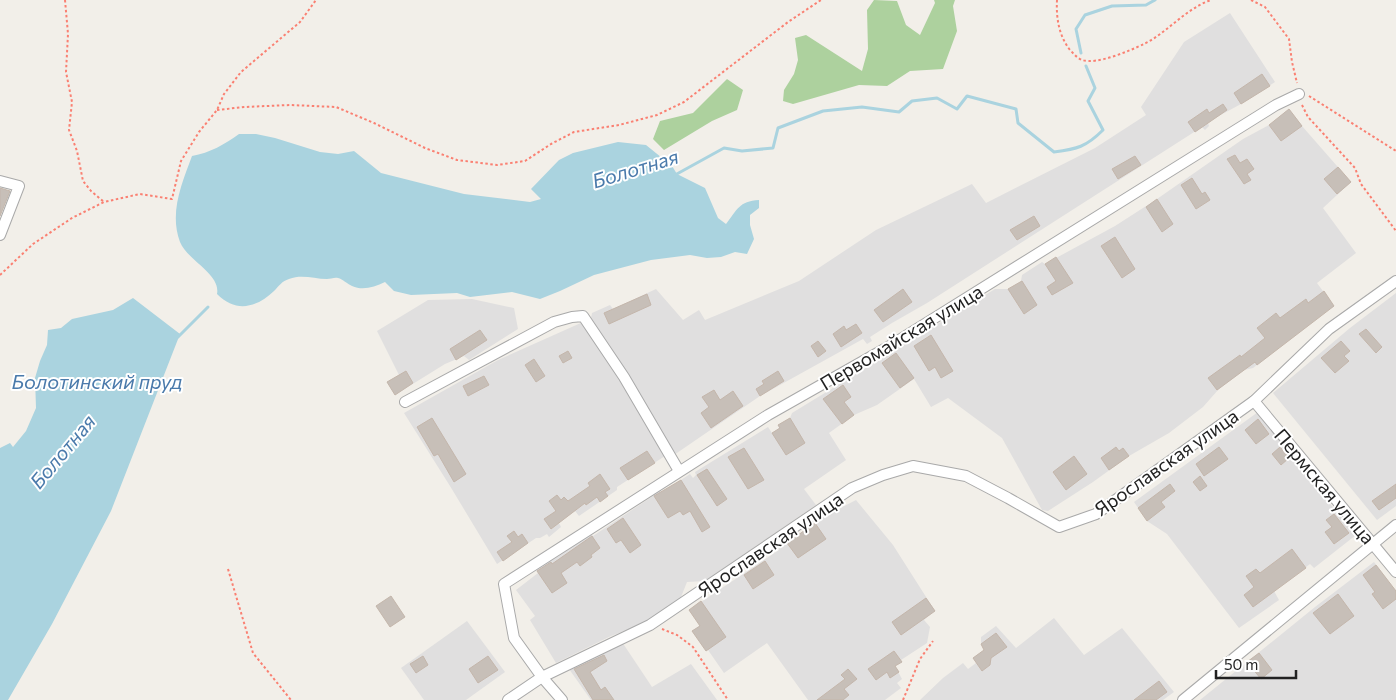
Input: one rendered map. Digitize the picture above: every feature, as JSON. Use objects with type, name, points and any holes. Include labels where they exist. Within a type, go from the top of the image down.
[{"type":"street","name":"Первомайская улица","points":[[542,676],[514,638],[504,584],[768,415],[888,347],[1276,105],[1299,94]]},
{"type":"street","points":[[0,181],[19,186],[0,235]]},
{"type":"street","name":"Ярославская улица","points":[[508,700],[542,676],[650,625],[852,488],[884,474],[913,466],[966,476],[1060,527],[1096,514],[1254,401],[1329,329],[1396,281]]},
{"type":"street","points":[[405,402],[554,322],[583,316],[624,377],[679,471]]},
{"type":"street","name":"Пермская улица","points":[[1254,401],[1396,572]]},
{"type":"street","points":[[1183,700],[1396,525]]},
{"type":"street","points":[[542,676],[562,700]]},
{"type":"path","points":[[64,0],[68,34],[66,72],[72,102],[69,130],[78,151],[83,181],[104,202]]},
{"type":"path","points":[[0,275],[33,244],[72,218],[104,202],[140,194],[172,199],[181,161],[199,132],[217,110],[224,94],[240,72],[300,22],[316,0]]},
{"type":"path","points":[[217,110],[290,105],[336,107],[374,122],[425,148],[457,160],[497,164],[525,161],[574,132],[619,125],[657,114],[684,102],[781,27],[821,0]]},
{"type":"path","points":[[1057,0],[1056,12],[1062,40],[1080,60],[1088,61],[1108,58],[1145,44],[1179,18],[1210,0]]},
{"type":"path","points":[[1252,0],[1265,8],[1289,39],[1292,62],[1303,109],[1308,117],[1355,168],[1361,184],[1396,231]]},
{"type":"path","points":[[1299,94],[1310,96],[1396,150]]},
{"type":"path","points":[[228,569],[253,653],[291,700]]},
{"type":"path","points":[[650,625],[677,635],[692,647],[728,700]]},
{"type":"path","points":[[903,700],[920,659],[933,641]]},
{"type":"shaded area","points":[[1230,13],[1275,82],[1208,123],[1209,126],[1205,130],[1202,127],[927,303],[870,337],[872,341],[867,344],[863,339],[760,396],[674,455],[591,318],[592,313],[610,305],[613,309],[656,289],[683,320],[699,310],[705,320],[799,281],[876,230],[972,184],[986,203],[1095,148],[1146,115],[1141,107],[1184,42]]},
{"type":"shaded area","points":[[1289,109],[1351,182],[1323,208],[1356,253],[1317,283],[1334,306],[1253,368],[1244,370],[1218,390],[1203,407],[1169,433],[1129,456],[1048,511],[1042,510],[1002,438],[948,398],[931,407],[914,379],[877,405],[854,415],[829,433],[846,460],[804,489],[816,505],[705,581],[687,582],[679,602],[650,621],[611,636],[556,663],[530,620],[535,616],[516,590],[538,573],[536,570],[590,533],[593,536],[660,490],[661,493],[690,474],[693,478],[696,475],[695,472],[768,427],[772,433],[779,428],[778,425],[790,418],[792,413],[995,289],[1008,289],[1021,281],[1022,275],[1042,262],[1045,264],[1115,226],[1243,139],[1269,125]]},
{"type":"shaded area","points":[[1396,293],[1396,506],[1377,520],[1273,393],[1350,328]]},
{"type":"shaded area","points":[[472,299],[514,308],[518,329],[469,360],[464,356],[445,364],[395,395],[387,382],[399,375],[377,331],[428,300]]},
{"type":"shaded area","points":[[583,322],[624,383],[665,456],[617,487],[617,490],[579,516],[575,511],[559,523],[561,527],[549,537],[547,534],[536,538],[497,564],[404,413],[498,360]]},
{"type":"shaded area","points":[[1258,412],[1306,475],[1356,535],[1314,568],[1310,564],[1274,591],[1279,600],[1239,628],[1167,534],[1147,521],[1134,502]]},
{"type":"shaded area","points":[[856,500],[893,545],[935,611],[924,620],[930,627],[927,643],[895,666],[902,679],[897,683],[901,688],[885,700],[808,700],[767,643],[724,673],[692,631],[700,625],[689,610],[779,550],[823,517]]},
{"type":"shaded area","points":[[1374,562],[1396,591],[1396,700],[1200,700],[1315,607]]},
{"type":"shaded area","points":[[1054,618],[1084,655],[1122,628],[1174,692],[1163,700],[920,700],[943,678],[963,663],[968,669],[976,663],[973,658],[984,650],[981,644],[981,637],[996,626],[1016,648]]},
{"type":"shaded area","points":[[467,621],[505,672],[466,700],[424,700],[401,668]]},
{"type":"shaded area","points":[[622,642],[652,687],[691,664],[717,700],[591,700],[569,669]]},
{"type":"green space","points":[[874,0],[897,1],[906,25],[920,35],[935,3],[934,0],[955,0],[953,6],[957,31],[943,69],[910,71],[887,86],[859,85],[793,104],[783,101],[784,90],[794,74],[798,60],[795,38],[806,35],[862,71],[868,49],[867,10]]},
{"type":"green space","points":[[727,79],[743,90],[737,110],[712,121],[664,150],[653,139],[660,121],[693,113]]},
{"type":"water","points":[[239,134],[256,134],[275,138],[320,152],[338,154],[354,151],[381,173],[464,194],[530,202],[541,199],[531,189],[559,160],[573,153],[618,142],[646,145],[672,166],[677,174],[705,188],[718,218],[726,224],[743,204],[759,200],[759,208],[750,215],[750,225],[754,239],[747,254],[735,252],[721,257],[707,258],[690,255],[651,260],[594,275],[540,299],[512,292],[470,297],[457,293],[411,295],[394,291],[385,282],[373,287],[360,288],[337,278],[299,277],[284,281],[260,301],[246,306],[239,306],[231,304],[217,294],[214,280],[184,249],[177,231],[176,209],[184,177],[192,156],[217,148]]},
{"type":"water","name":"Болотинский пруд","points":[[133,298],[180,334],[111,511],[52,624],[8,700],[0,700],[0,448],[10,443],[13,447],[26,431],[36,408],[35,378],[47,345],[48,330],[61,328],[72,319],[113,310]]},
{"type":"building","points":[[1262,74],[1270,86],[1241,104],[1234,93]]},
{"type":"building","points":[[1223,104],[1227,110],[1195,132],[1188,122],[1207,109],[1209,113]]},
{"type":"building","points":[[1289,109],[1302,126],[1281,141],[1269,125]]},
{"type":"building","points":[[1235,155],[1240,163],[1247,159],[1254,169],[1247,174],[1251,180],[1244,184],[1227,159]]},
{"type":"building","points":[[1135,156],[1141,165],[1118,179],[1112,169]]},
{"type":"building","points":[[1338,167],[1351,182],[1337,194],[1324,179]]},
{"type":"building","points":[[1192,178],[1202,194],[1205,192],[1210,200],[1196,209],[1181,185]]},
{"type":"building","points":[[0,188],[10,191],[0,216]]},
{"type":"building","points":[[1157,199],[1173,224],[1162,232],[1146,207]]},
{"type":"building","points":[[1034,216],[1040,226],[1017,240],[1010,230]]},
{"type":"building","points":[[1115,237],[1135,269],[1122,278],[1101,246]]},
{"type":"building","points":[[1056,257],[1073,283],[1052,295],[1047,287],[1056,281],[1045,264]]},
{"type":"building","points":[[1022,281],[1037,305],[1024,314],[1008,289]]},
{"type":"building","points":[[903,289],[912,302],[883,322],[874,310]]},
{"type":"building","points":[[1324,291],[1334,306],[1257,365],[1255,362],[1217,390],[1208,378],[1240,355],[1241,357],[1265,338],[1257,328],[1276,313],[1280,318],[1306,299],[1308,303]]},
{"type":"building","points":[[647,294],[651,305],[609,324],[604,313]]},
{"type":"building","points":[[856,324],[862,333],[841,347],[833,334],[844,326],[846,330]]},
{"type":"building","points":[[1366,329],[1382,347],[1376,353],[1359,334]]},
{"type":"building","points":[[480,330],[487,340],[456,360],[450,349]]},
{"type":"building","points":[[931,335],[953,371],[941,378],[935,367],[929,371],[914,346]]},
{"type":"building","points":[[818,341],[826,351],[818,357],[811,346]]},
{"type":"building","points":[[1341,341],[1350,351],[1344,356],[1349,361],[1335,373],[1321,358]]},
{"type":"building","points":[[568,351],[572,358],[563,363],[559,356]]},
{"type":"building","points":[[896,353],[914,378],[900,388],[882,363]]},
{"type":"building","points":[[534,359],[545,376],[536,382],[525,365]]},
{"type":"building","points":[[406,371],[413,383],[395,395],[387,382]]},
{"type":"building","points":[[778,371],[784,381],[760,396],[756,389],[764,384],[762,381]]},
{"type":"building","points":[[484,376],[489,385],[468,396],[463,386]]},
{"type":"building","points":[[843,385],[851,397],[844,402],[854,415],[842,424],[823,399]]},
{"type":"building","points":[[714,390],[720,400],[733,391],[743,406],[711,428],[701,413],[709,407],[702,397]]},
{"type":"building","points":[[432,418],[466,474],[454,482],[438,454],[434,456],[417,427]]},
{"type":"building","points":[[790,418],[805,443],[786,455],[772,433],[780,428],[778,425]]},
{"type":"building","points":[[1258,419],[1269,434],[1256,444],[1245,430]]},
{"type":"building","points":[[1116,447],[1119,451],[1123,448],[1129,456],[1109,470],[1101,458]]},
{"type":"building","points":[[1219,447],[1228,459],[1204,476],[1196,464]]},
{"type":"building","points":[[1280,447],[1289,458],[1281,465],[1272,454]]},
{"type":"building","points":[[744,448],[764,480],[748,489],[728,457]]},
{"type":"building","points":[[647,451],[655,463],[628,480],[620,468]]},
{"type":"building","points":[[1074,456],[1087,474],[1066,490],[1053,472]]},
{"type":"building","points":[[707,469],[727,499],[717,506],[697,475]]},
{"type":"building","points":[[600,474],[610,489],[605,492],[608,496],[600,502],[597,497],[586,505],[585,503],[551,529],[544,519],[556,511],[549,501],[557,495],[561,500],[564,497],[568,501],[590,486],[588,483]]},
{"type":"building","points":[[1200,476],[1207,486],[1200,491],[1193,482]]},
{"type":"building","points":[[681,480],[710,527],[702,532],[690,511],[683,515],[680,511],[668,518],[654,496]]},
{"type":"building","points":[[1170,484],[1175,491],[1161,502],[1165,507],[1147,521],[1138,508]]},
{"type":"building","points":[[1396,484],[1396,498],[1379,510],[1372,501]]},
{"type":"building","points":[[1334,514],[1349,533],[1334,544],[1325,532],[1332,527],[1326,520]]},
{"type":"building","points":[[623,518],[641,545],[630,553],[621,540],[616,543],[607,529]]},
{"type":"building","points":[[815,523],[826,539],[798,558],[787,543]]},
{"type":"building","points":[[514,531],[518,537],[522,534],[528,543],[503,561],[497,552],[512,542],[507,536]]},
{"type":"building","points":[[592,536],[600,548],[580,566],[577,562],[561,573],[567,583],[552,593],[537,571],[551,562],[552,564]]},
{"type":"building","points":[[1292,549],[1306,568],[1253,607],[1244,595],[1254,587],[1246,576],[1256,569],[1260,573]]},
{"type":"building","points":[[765,561],[774,575],[753,589],[744,575]]},
{"type":"building","points":[[1376,565],[1396,591],[1396,599],[1383,609],[1372,594],[1375,592],[1363,575]]},
{"type":"building","points":[[1338,594],[1354,616],[1330,634],[1313,613]]},
{"type":"building","points":[[391,596],[405,617],[390,627],[376,606]]},
{"type":"building","points":[[926,598],[935,611],[901,635],[892,622]]},
{"type":"building","points":[[701,601],[726,637],[706,651],[692,631],[700,626],[689,610]]},
{"type":"building","points":[[996,633],[1007,647],[991,658],[990,665],[982,671],[973,658],[984,650],[981,644]]},
{"type":"building","points":[[894,651],[902,662],[895,666],[899,672],[890,678],[887,672],[876,680],[868,669]]},
{"type":"building","points":[[1259,653],[1272,670],[1261,679],[1247,662]]},
{"type":"building","points":[[604,655],[607,661],[590,672],[601,690],[605,687],[614,700],[593,700],[574,669]]},
{"type":"building","points":[[423,656],[428,665],[416,673],[410,664]]},
{"type":"building","points":[[488,656],[498,670],[478,683],[469,669]]},
{"type":"building","points":[[848,669],[857,679],[844,689],[849,695],[843,700],[817,700],[845,679],[841,675]]},
{"type":"building","points":[[1159,681],[1167,692],[1156,700],[1134,700]]},
{"type":"waterway","name":"Болотная","points":[[1081,53],[1076,29],[1085,15],[1112,6],[1146,5],[1155,0]]},
{"type":"waterway","name":"Болотная","points":[[675,175],[724,148],[742,151],[773,148],[778,128],[823,111],[862,107],[899,112],[912,101],[937,98],[957,109],[967,96],[1016,109],[1018,123],[1054,152],[1075,148],[1086,144],[1103,130],[1088,101],[1095,88],[1086,66]]},
{"type":"waterway","name":"Болотная","points":[[178,337],[208,307]]}]
